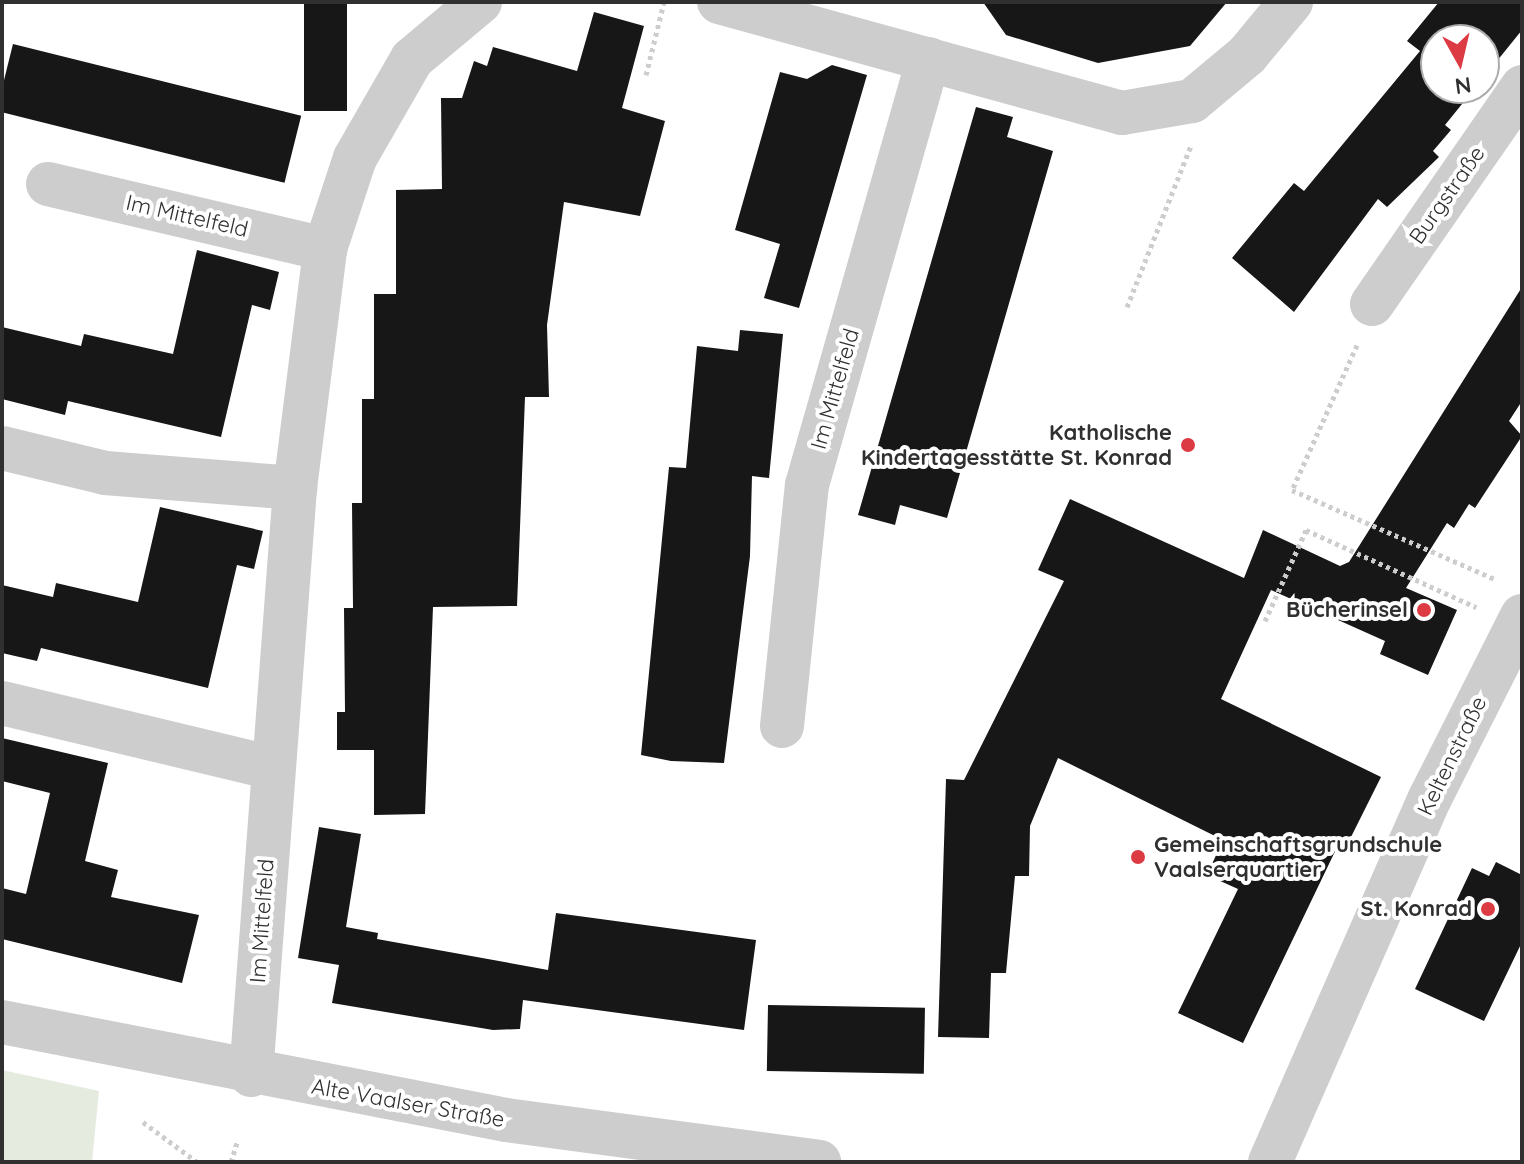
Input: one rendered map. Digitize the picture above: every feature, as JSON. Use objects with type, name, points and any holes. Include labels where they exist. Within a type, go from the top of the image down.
[{"type":"street","name":"Im Mittelfeld","points":[[251,1075],[295,488],[325,249],[355,158],[412,59],[480,2]]},
{"type":"street","points":[[719,2],[1122,113],[1192,101],[1247,55],[1291,2]]},
{"type":"street","name":"Im Mittelfeld","points":[[782,726],[807,485],[928,59]]},
{"type":"street","name":"Burgstraße","points":[[1372,304],[1522,87]]},
{"type":"street","name":"Im Mittelfeld","points":[[48,184],[325,249]]},
{"type":"street","points":[[2,448],[105,473],[295,488]]},
{"type":"street","name":"Keltenstraße","points":[[1270,1162],[1515,609]]},
{"type":"street","points":[[2,703],[273,768]]},
{"type":"street","name":"Alte Vaalser Straße","points":[[2,1022],[251,1075],[506,1120],[819,1162]]},
{"type":"path","points":[[646,75],[664,2]]},
{"type":"path","points":[[1127,307],[1190,156],[1192,101]]},
{"type":"path","points":[[1372,304],[1292,490],[1515,609]]},
{"type":"path","points":[[1265,621],[1306,530],[1515,609]]},
{"type":"path","points":[[143,1122],[197,1162]]},
{"type":"path","points":[[231,1162],[237,1142]]},
{"type":"shaded area","points":[[2,1070],[99,1091],[92,1162],[2,1162]]},
{"type":"building","points":[[304,2],[347,2],[347,111],[304,111]]},
{"type":"building","points":[[983,2],[1227,2],[1190,46],[1098,63],[1006,35]]},
{"type":"building","points":[[1439,2],[1522,2],[1522,30],[1500,57],[1500,24],[1421,24]]},
{"type":"building","points":[[594,12],[644,26],[622,108],[665,121],[640,216],[564,202],[547,325],[549,397],[525,397],[517,606],[433,607],[425,814],[374,815],[374,750],[337,750],[337,712],[345,712],[344,608],[353,608],[352,503],[362,503],[362,399],[374,399],[374,294],[396,294],[396,190],[442,189],[441,98],[462,98],[474,61],[487,66],[493,47],[577,71]]},
{"type":"building","points":[[1420,25],[1420,51],[1407,41]]},
{"type":"building","points":[[13,44],[301,116],[284,183],[2,112],[2,88]]},
{"type":"building","points":[[1420,51],[1420,104],[1462,104],[1445,125],[1451,130],[1433,151],[1439,157],[1387,207],[1378,199],[1294,312],[1232,258],[1294,183],[1304,191]]},
{"type":"building","points":[[832,65],[867,75],[799,308],[764,298],[780,244],[735,230],[780,72],[807,79]]},
{"type":"building","points":[[976,107],[1013,117],[1007,137],[1053,151],[947,518],[900,505],[895,525],[858,515]]},
{"type":"building","points":[[197,250],[279,272],[270,310],[252,305],[221,437],[68,401],[65,415],[2,399],[2,327],[81,346],[84,334],[173,354]]},
{"type":"building","points":[[1522,287],[1522,401],[1509,421],[1522,436],[1475,508],[1469,504],[1454,528],[1447,523],[1406,588],[1457,610],[1428,675],[1380,654],[1385,641],[1271,590],[1221,699],[1381,777],[1348,843],[1341,839],[1243,1043],[1178,1013],[1238,889],[1207,875],[1223,840],[1058,758],[1030,826],[1029,876],[1015,876],[1006,973],[991,973],[989,1038],[938,1037],[946,779],[964,780],[1064,581],[1038,570],[1070,499],[1244,578],[1263,530],[1340,566],[1349,562]]},
{"type":"building","points":[[740,330],[783,334],[769,478],[752,476],[750,556],[724,763],[671,761],[641,755],[669,467],[686,468],[697,346],[738,351]]},
{"type":"building","points":[[160,507],[263,531],[254,569],[237,565],[208,688],[41,648],[37,661],[2,653],[2,585],[53,597],[56,583],[138,602]]},
{"type":"building","points":[[2,738],[108,763],[85,861],[118,870],[111,897],[199,915],[182,983],[2,939],[2,888],[26,894],[50,793],[2,781]]},
{"type":"building","points":[[319,827],[361,834],[346,927],[378,933],[377,939],[548,970],[556,913],[756,940],[744,1030],[523,1000],[520,1029],[493,1030],[332,1003],[339,965],[298,958]]},
{"type":"building","name":"St. Konrad","points":[[1496,862],[1522,875],[1522,942],[1484,1021],[1415,989],[1472,868],[1489,876]]},
{"type":"building","points":[[768,1005],[925,1008],[924,1074],[767,1071]]},
{"type":"place","name":"Katholische Kindertagesstätte St. Konrad","points":[[1188,445]]},
{"type":"place","name":"Bücherinsel","points":[[1424,610]]},
{"type":"place","name":"Gemeinschaftsgrundschule Vaalserquartier","points":[[1138,857]]},
{"type":"place","name":"St. Konrad","points":[[1488,909]]}]
